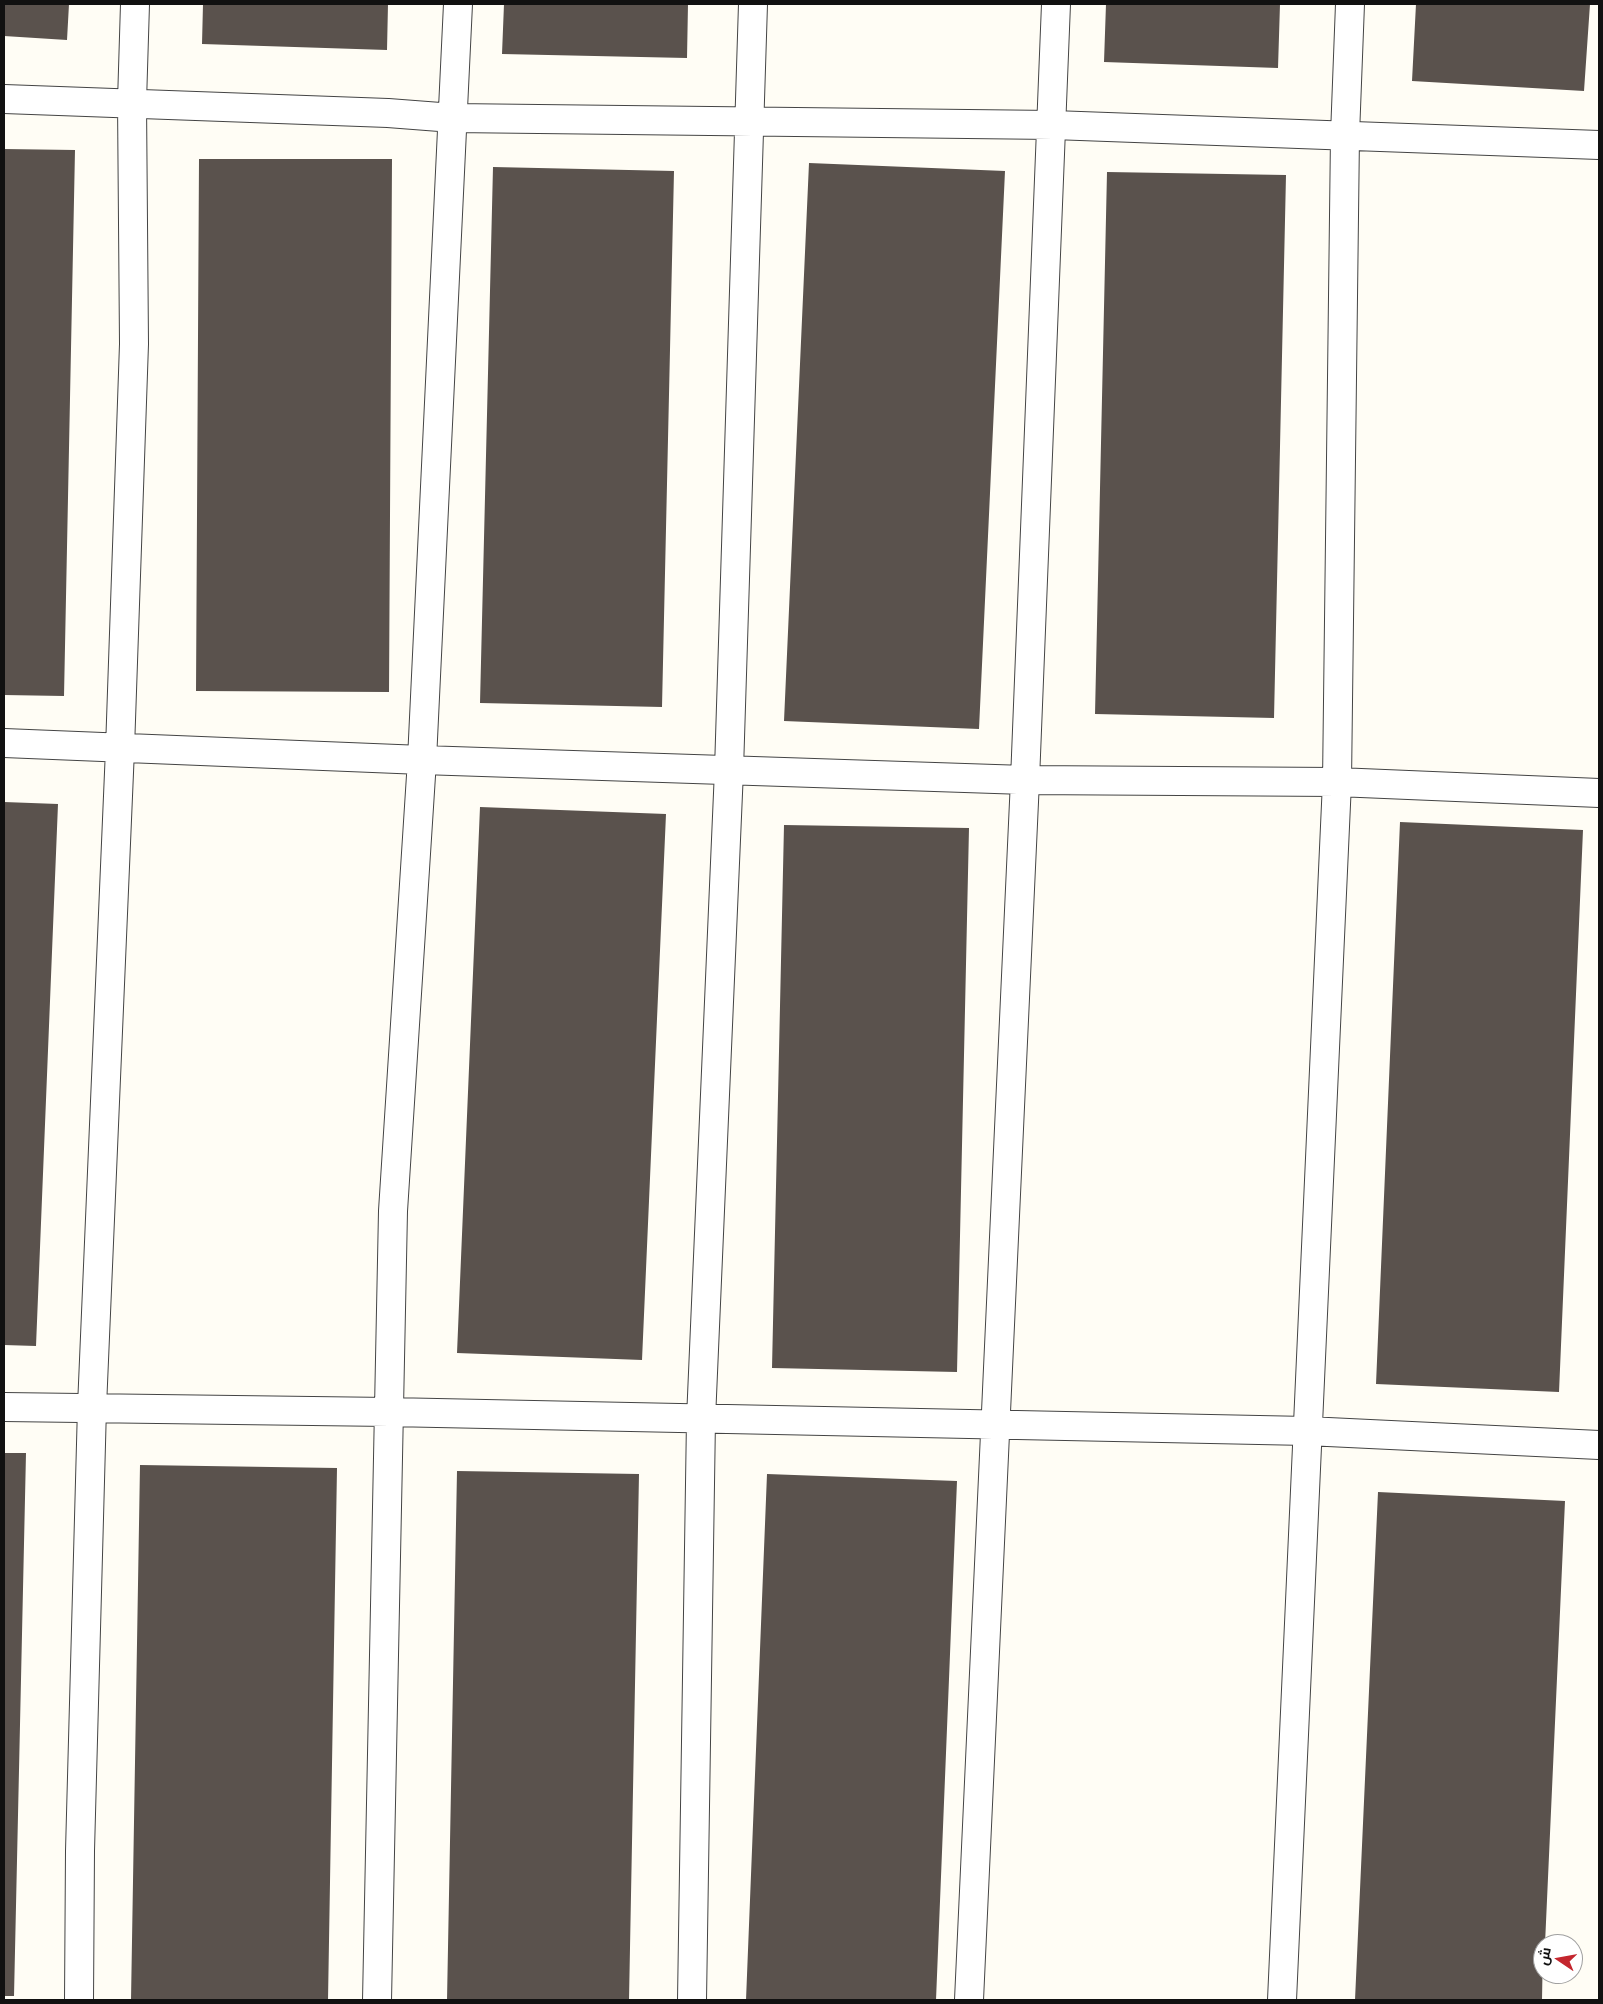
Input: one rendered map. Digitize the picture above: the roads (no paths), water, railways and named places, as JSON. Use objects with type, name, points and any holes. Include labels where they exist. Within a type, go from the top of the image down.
[{"type":"street","points":[[79,2000],[80,1851],[92,1407],[120,749],[134,344],[132,102],[135,4]]},
{"type":"street","points":[[377,2000],[393,1211],[422,760],[458,4]]},
{"type":"street","points":[[692,2000],[701,1419],[729,770],[753,4]]},
{"type":"street","points":[[969,2000],[1025,780],[1056,4]]},
{"type":"street","points":[[1282,2000],[1337,782],[1345,135],[1350,4]]},
{"type":"street","points":[[4,99],[132,102],[388,113],[453,118],[1052,125],[1599,145]]},
{"type":"street","points":[[4,744],[1025,780],[1337,782],[1599,793]]},
{"type":"street","points":[[4,1407],[389,1412],[1307,1431],[1599,1445]]}]
